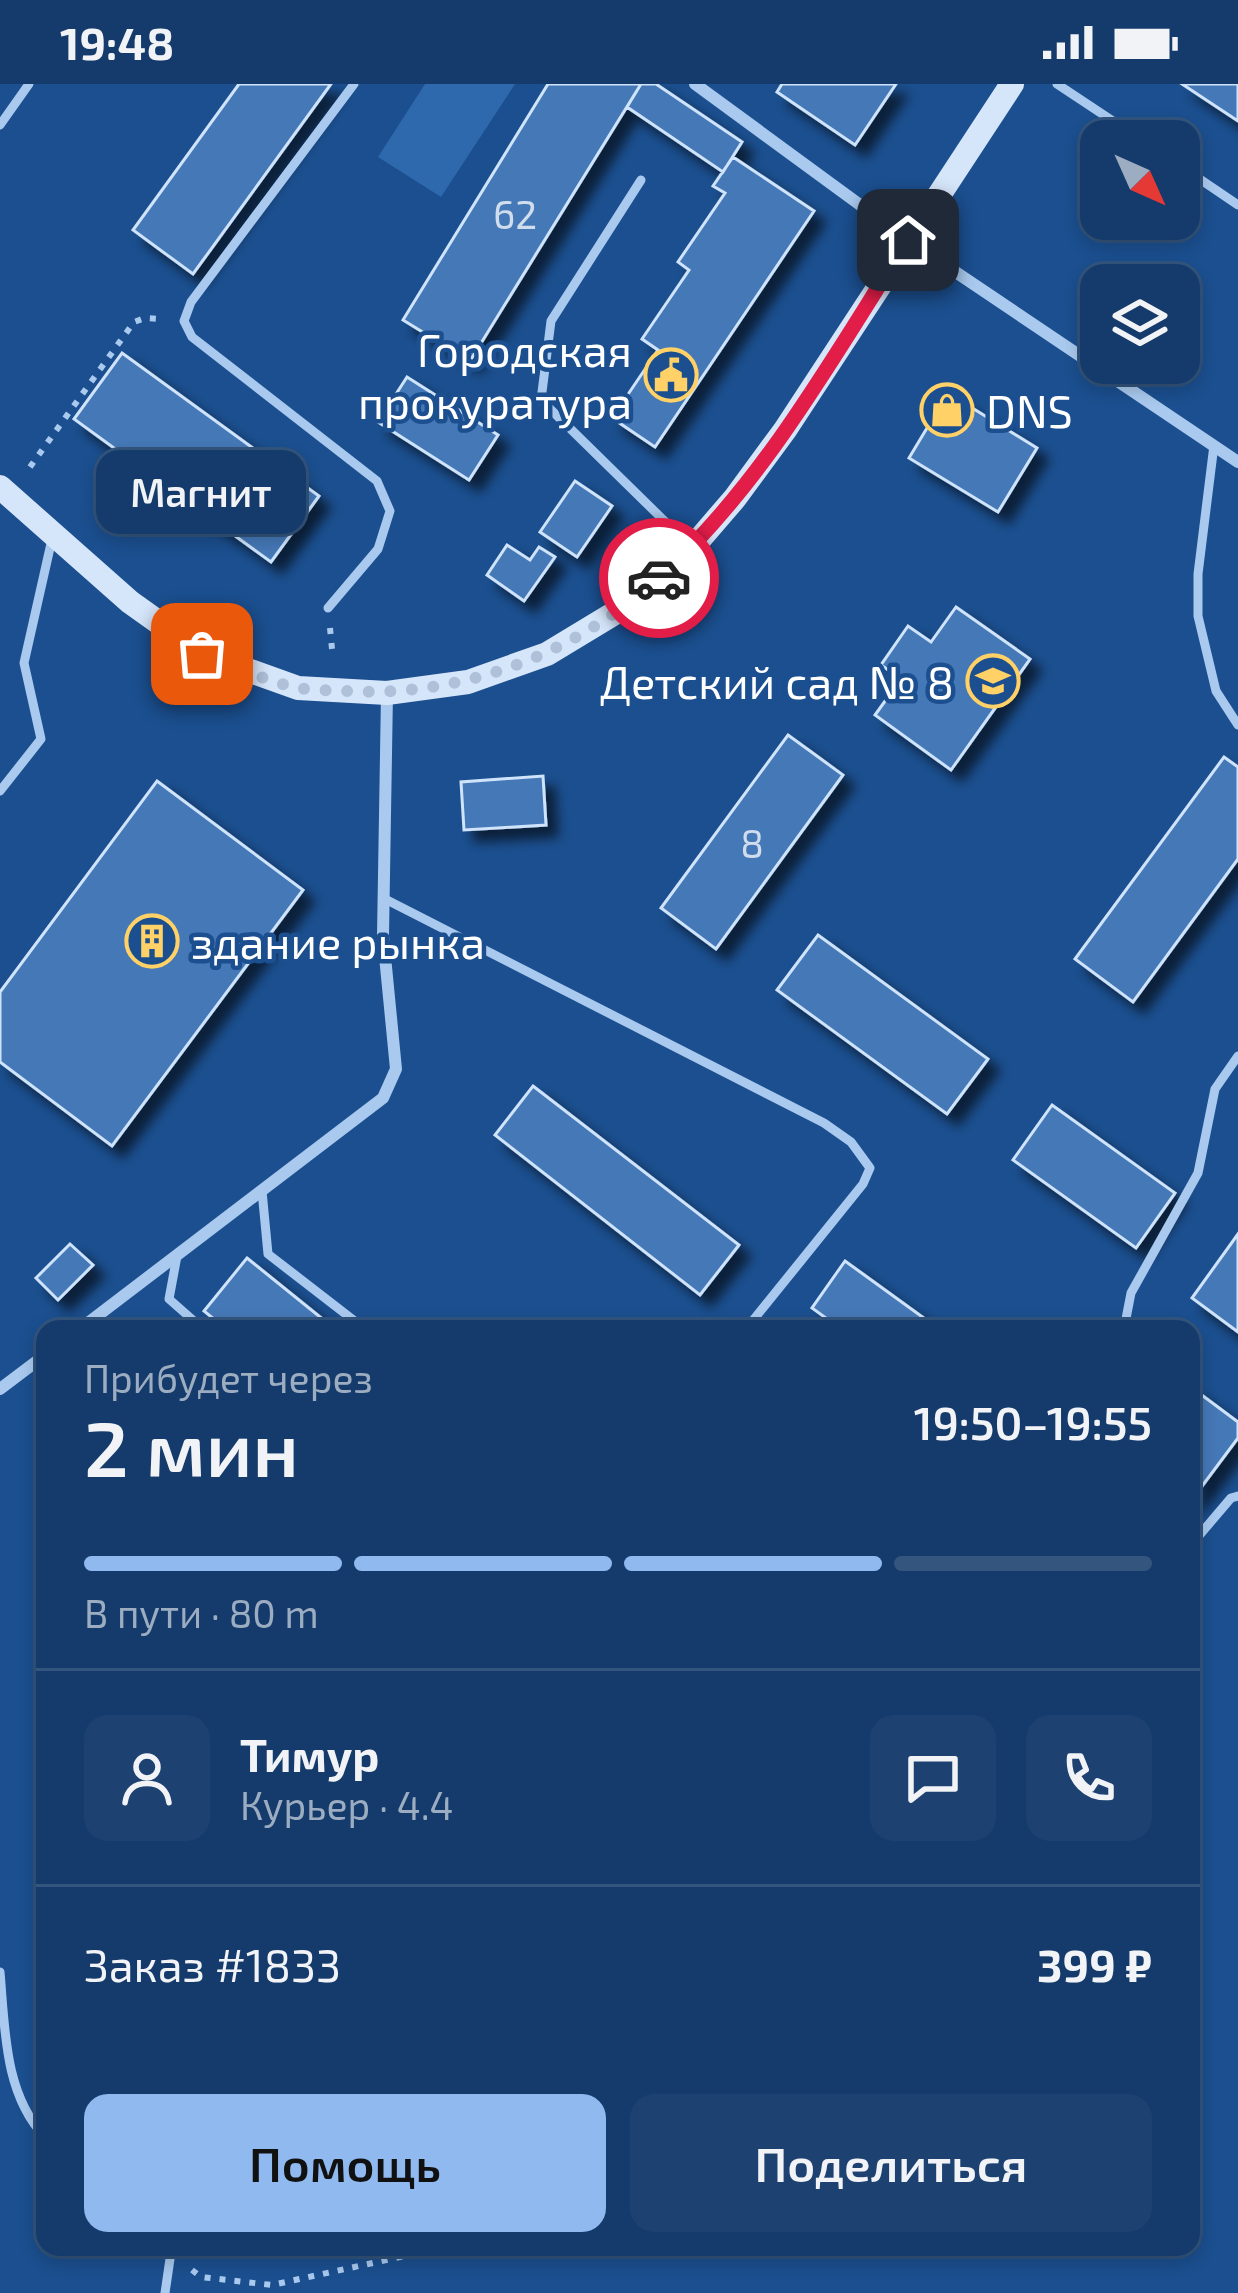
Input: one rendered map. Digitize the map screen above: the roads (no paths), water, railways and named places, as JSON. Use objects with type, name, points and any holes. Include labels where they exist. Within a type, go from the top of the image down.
[{"type":"main road","points":[[0,487],[130,602],[202,654],[298,688],[387,693],[468,682],[547,654],[628,605],[692,548],[735,498],[785,430],[1012,84]]},
{"type":"street","points":[[694,84],[908,240],[1238,462]]},
{"type":"street","points":[[92,1320],[382,1098],[390,1087],[396,1069],[383,936],[387,693]]},
{"type":"street","points":[[0,1389],[36,1362]]},
{"type":"lane","points":[[0,125],[29,84]]},
{"type":"lane","points":[[328,608],[378,549],[390,511],[377,481],[193,337],[184,321],[191,302],[354,84]]},
{"type":"lane","points":[[1057,84],[1111,120]]},
{"type":"lane","points":[[1200,179],[1238,205]]},
{"type":"lane","points":[[640,180],[551,322],[542,400],[692,548]]},
{"type":"lane","points":[[1214,445],[1198,574],[1198,616],[1216,691],[1238,725]]},
{"type":"lane","points":[[0,791],[41,739],[23,663],[53,533]]},
{"type":"lane","points":[[383,898],[824,1123],[851,1142],[870,1168],[863,1184],[753,1320]]},
{"type":"lane","points":[[1126,1320],[1131,1293],[1198,1173],[1215,1089],[1238,1056]]},
{"type":"lane","points":[[262,1191],[268,1254],[353,1320]]},
{"type":"lane","points":[[177,1256],[169,1299],[193,1320]]},
{"type":"lane","points":[[1200,1535],[1238,1496]]},
{"type":"lane","points":[[0,1972],[16,2096],[36,2124]]},
{"type":"lane","points":[[166,2293],[167,2256]]},
{"type":"place","name":"Городская прокуратура","points":[[671,375]]},
{"type":"place","name":"DNS","points":[[947,410]]},
{"type":"place","name":"Магнит","points":[[202,654]]},
{"type":"place","name":"Детский сад № 8","points":[[993,681]]},
{"type":"place","name":"здание рынка","points":[[152,941]]}]
